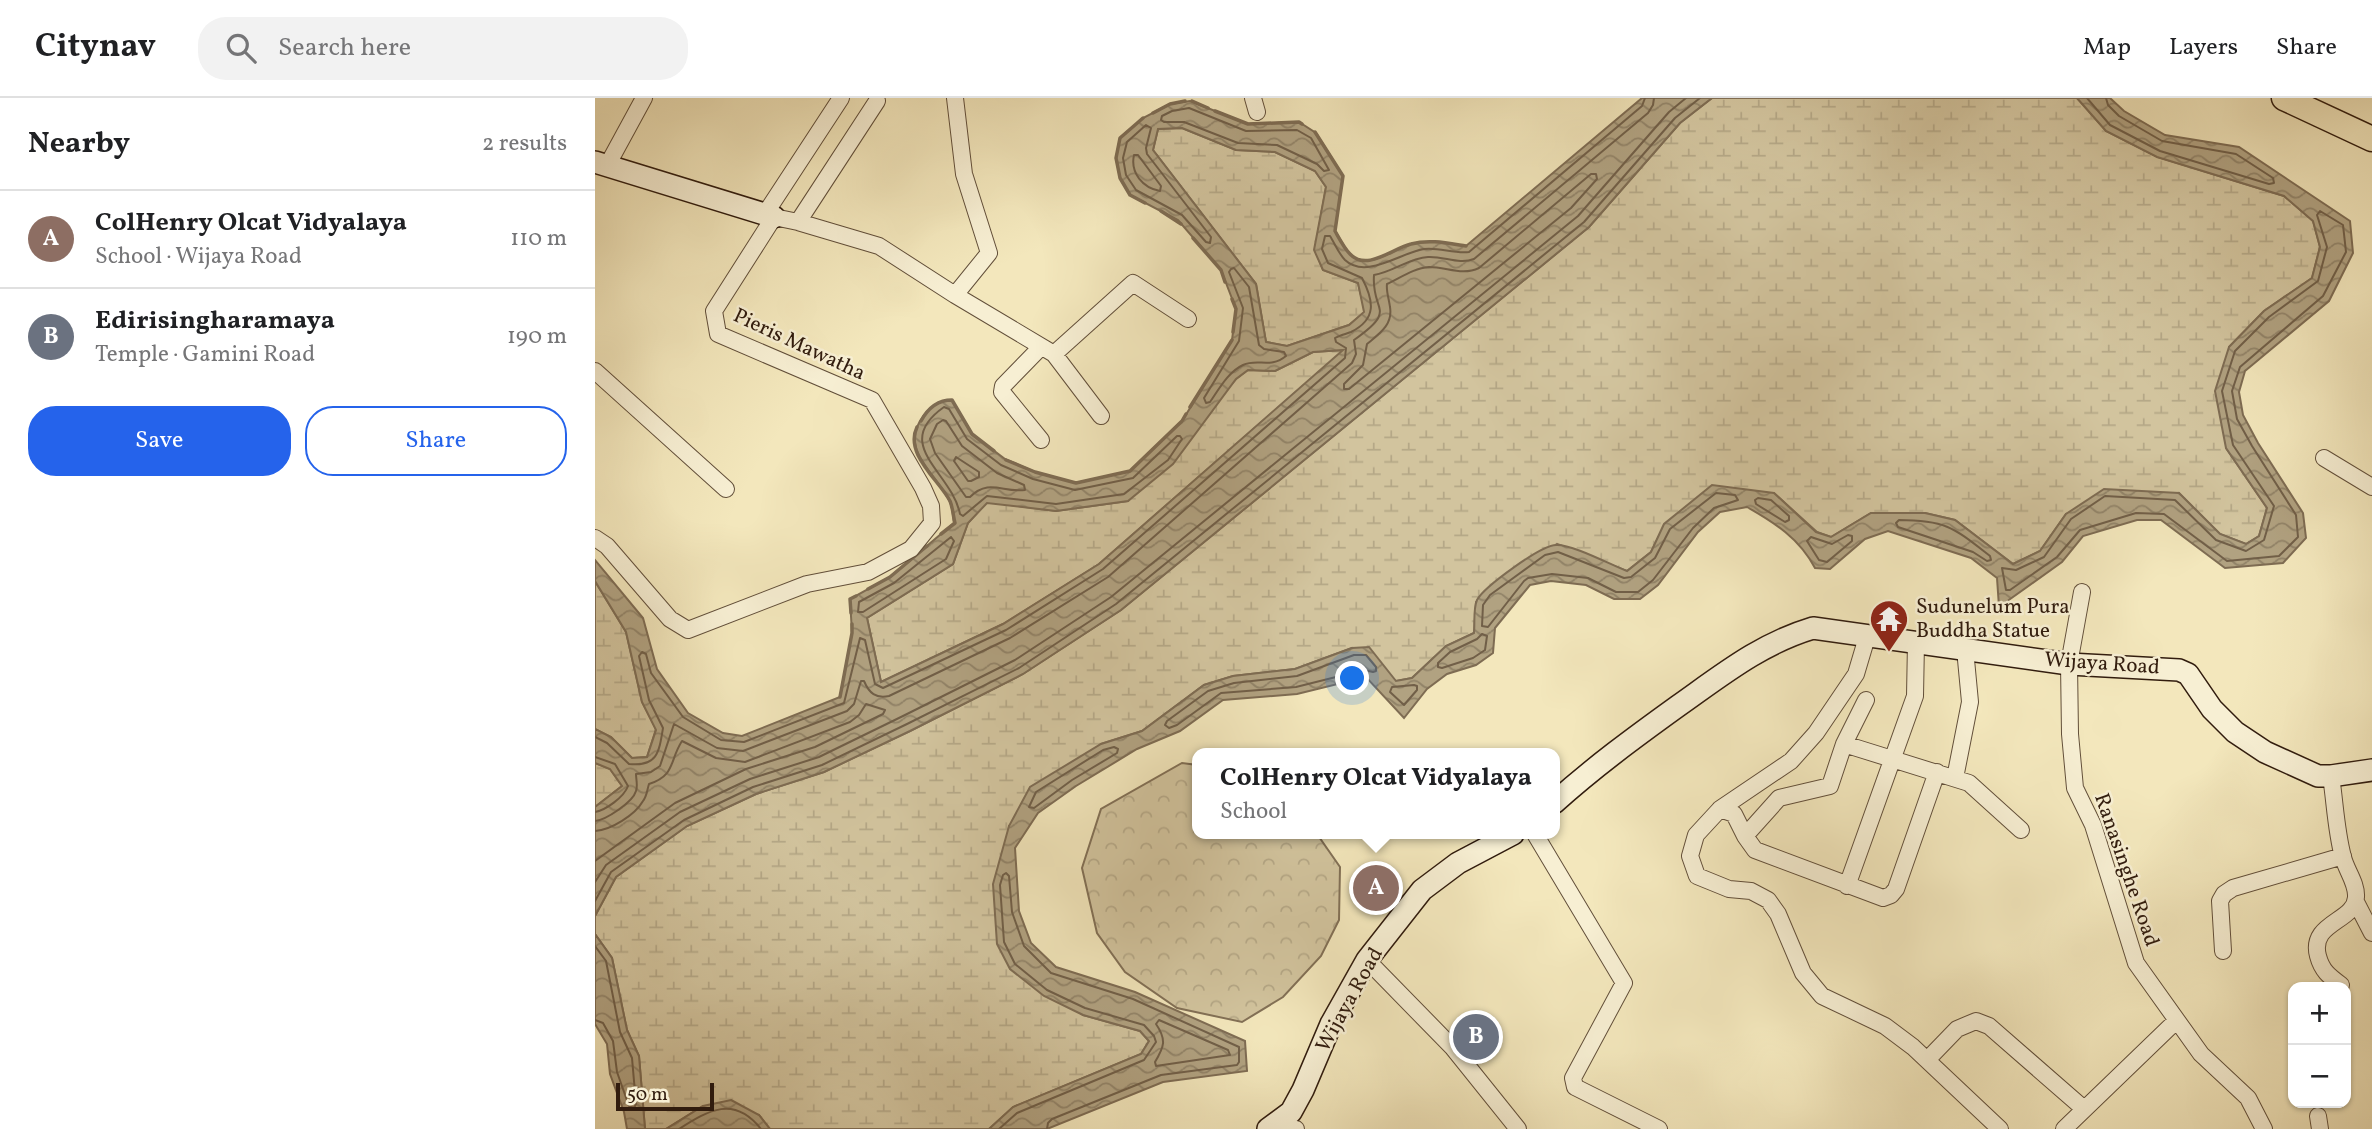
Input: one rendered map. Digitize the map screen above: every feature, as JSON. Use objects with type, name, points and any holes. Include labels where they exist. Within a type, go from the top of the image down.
[{"type":"main road","points":[[2284,98],[2313,104],[2372,139]]},
{"type":"street","points":[[644,98],[601,164],[769,216],[879,246],[1047,350],[1101,416]]},
{"type":"street","points":[[955,98],[964,174],[989,253],[955,295]]},
{"type":"street","name":"Pieris Mawatha","points":[[595,538],[607,546],[670,619],[688,630],[807,584],[868,572],[911,550],[932,523],[931,506],[923,488],[872,400],[718,334],[714,311],[838,99]]},
{"type":"street","points":[[798,222],[877,101]]},
{"type":"street","points":[[1041,440],[1002,393],[1003,386],[1133,283],[1188,319]]},
{"type":"street","points":[[595,371],[726,489]]},
{"type":"street","points":[[2324,458],[2372,487]]},
{"type":"street","name":"Ranasinghe Road","points":[[2082,592],[2069,664],[2070,734],[2075,788],[2093,825],[2136,963],[2201,1054],[2248,1098],[2264,1129]]},
{"type":"street","name":"Wijaya Road","points":[[1560,798],[1597,765],[1750,654],[1784,637],[1813,628],[2069,664],[2179,670],[2188,674],[2212,709],[2265,752],[2318,776],[2372,770]]},
{"type":"street","points":[[1867,637],[1856,674],[1816,733],[1791,761],[1720,809],[1696,835],[1690,856],[1697,876],[1729,889],[1751,891],[1768,900],[1779,914],[1803,973],[1822,996],[1885,1026],[1927,1060],[2000,1129]]},
{"type":"street","points":[[1847,886],[1915,696],[1916,642]]},
{"type":"street","points":[[1955,778],[1970,702],[1965,649]]},
{"type":"street","points":[[1745,836],[1779,798],[1831,786],[1844,744],[1866,700]]},
{"type":"street","points":[[1844,744],[1969,783],[2021,830]]},
{"type":"street","points":[[1720,809],[1734,814],[1755,850],[1883,898],[1896,889],[1937,772]]},
{"type":"street","points":[[2331,776],[2343,856],[2356,892],[2356,902],[2372,933]]},
{"type":"street","name":"Wijaya Road","points":[[1271,1127],[1291,1112],[1331,1024],[1367,960],[1422,890],[1458,863],[1504,839]]},
{"type":"street","points":[[1538,839],[1624,983],[1573,1078],[1575,1087],[1659,1129]]},
{"type":"street","points":[[2223,951],[2220,901],[2224,894],[2233,888],[2343,856]]},
{"type":"street","points":[[2337,982],[2324,973],[2317,953],[2318,937],[2329,925],[2348,913],[2356,902]]},
{"type":"street","points":[[1367,960],[1453,1048],[1518,1129]]},
{"type":"street","points":[[1927,1060],[1957,1029],[1976,1021],[1989,1026],[2083,1108]]},
{"type":"street","points":[[2064,1129],[2176,1021]]},
{"type":"street","points":[[1271,1127],[1296,1129]]},
{"type":"green space","points":[[1712,98],[2077,98],[2106,131],[2158,157],[2284,196],[2313,221],[2320,247],[2312,278],[2264,311],[2229,347],[2226,448],[2267,508],[2259,536],[2246,544],[2220,534],[2179,493],[2066,514],[2040,551],[2013,564],[1955,520],[1925,513],[1871,513],[1831,537],[1817,532],[1774,493],[1665,524],[1651,552],[1627,571],[1557,544],[1476,602],[1474,633],[1446,646],[1412,678],[1396,681],[1352,648],[1295,669],[1233,676],[1204,685],[1142,731],[1101,744],[1009,826],[998,944],[1083,1015],[1140,1031],[1149,1041],[1141,1054],[1013,1107],[989,1129],[770,1129],[759,1115],[703,1106],[666,1129],[645,1129],[639,1056],[627,1030],[612,958],[595,934],[595,916],[616,877],[687,826],[756,794],[824,772],[910,731],[1023,674],[1121,610],[1589,227],[1680,123]]},
{"type":"green space","points":[[1182,128],[1236,150],[1275,152],[1315,171],[1326,187],[1315,250],[1323,270],[1358,283],[1365,312],[1349,325],[1287,346],[1266,342],[1256,284],[1153,150],[1158,129]]},
{"type":"green space","points":[[1344,350],[1099,564],[1003,624],[881,682],[867,618],[953,564],[968,523],[987,502],[1056,511],[1128,501],[1236,379],[1248,370],[1275,371],[1313,352]]},
{"type":"green space","points":[[595,581],[626,632],[642,702],[656,729],[647,757],[632,758],[611,737],[595,729]]},
{"type":"green space","points":[[595,763],[610,769],[622,786],[595,807]]},
{"type":"green space","points":[[1182,763],[1192,764],[1192,839],[1320,839],[1340,867],[1339,920],[1321,956],[1283,997],[1242,1022],[1177,1008],[1125,972],[1097,933],[1082,868],[1101,809]]},
{"type":"water","points":[[1642,98],[1712,98],[1680,123],[1589,227],[1121,610],[1023,674],[910,731],[824,772],[756,794],[687,826],[616,877],[595,916],[595,807],[622,786],[610,769],[595,763],[595,729],[611,737],[632,758],[647,757],[656,730],[642,702],[626,632],[595,581],[595,560],[643,618],[657,669],[688,713],[723,733],[742,736],[840,697],[852,633],[850,599],[890,577],[954,523],[950,502],[922,460],[915,439],[924,415],[933,406],[952,400],[972,434],[1005,459],[1035,472],[1076,483],[1130,471],[1182,421],[1232,340],[1236,309],[1221,270],[1178,220],[1130,195],[1120,178],[1116,158],[1120,138],[1143,118],[1170,104],[1190,101],[1248,124],[1299,122],[1316,133],[1343,176],[1335,231],[1350,254],[1364,261],[1418,243],[1438,242],[1466,246]],"holes":[[[1182,128],[1236,150],[1275,152],[1315,171],[1326,187],[1314,250],[1323,270],[1358,283],[1364,312],[1349,325],[1287,346],[1266,342],[1256,284],[1153,150],[1158,129]],[[1343,350],[1099,564],[1003,624],[881,682],[867,618],[953,564],[968,523],[987,503],[1056,511],[1128,501],[1173,464],[1236,379],[1248,370],[1275,371],[1313,352]]]},
{"type":"water","points":[[2077,98],[2110,98],[2124,111],[2165,135],[2239,147],[2350,221],[2353,253],[2329,301],[2245,371],[2239,392],[2243,415],[2303,513],[2306,538],[2283,563],[2225,568],[2161,520],[2137,520],[2083,536],[2062,562],[1999,607],[1997,578],[1971,558],[1888,531],[1865,539],[1830,569],[1815,568],[1802,548],[1785,532],[1747,507],[1720,512],[1698,532],[1658,585],[1640,599],[1614,599],[1586,585],[1551,581],[1530,585],[1495,628],[1493,653],[1476,665],[1447,674],[1427,689],[1404,718],[1366,677],[1297,694],[1223,700],[1180,731],[1137,749],[1038,813],[1015,848],[1019,911],[1031,943],[1056,967],[1135,992],[1245,1041],[1247,1071],[1163,1082],[1047,1129],[989,1129],[1013,1107],[1141,1054],[1149,1041],[1140,1031],[1083,1015],[1044,996],[1010,969],[997,944],[993,884],[1009,826],[1030,787],[1101,744],[1142,731],[1204,685],[1233,676],[1295,669],[1352,648],[1369,647],[1396,681],[1412,678],[1446,646],[1474,633],[1477,600],[1490,586],[1526,559],[1556,545],[1581,551],[1627,571],[1651,552],[1664,524],[1712,485],[1774,493],[1816,532],[1831,537],[1871,513],[1925,513],[1955,520],[2013,564],[2040,551],[2066,514],[2104,489],[2179,493],[2220,534],[2246,544],[2259,536],[2267,508],[2226,448],[2215,391],[2229,347],[2264,311],[2312,278],[2320,247],[2313,221],[2284,196],[2157,157],[2106,131]]},
{"type":"water","points":[[595,934],[612,958],[627,1030],[639,1056],[645,1129],[627,1129],[624,1112],[610,1074],[607,1044],[595,1024]]},
{"type":"water","points":[[731,1100],[759,1115],[770,1129],[666,1129],[703,1106]]},
{"type":"waterway","points":[[1153,113],[1170,104],[1185,101]]},
{"type":"waterway","points":[[1192,101],[1208,108]]},
{"type":"waterway","points":[[1215,111],[1248,124],[1302,124]]},
{"type":"waterway","points":[[1143,118],[1120,138],[1116,158],[1120,178],[1130,195],[1145,203]]},
{"type":"waterway","points":[[1315,132],[1343,176],[1335,231],[1350,254],[1364,261],[1418,243],[1438,242],[1466,246]]},
{"type":"waterway","points":[[1161,211],[1181,224]]},
{"type":"waterway","points":[[1193,238],[1221,270],[1225,282]]},
{"type":"waterway","points":[[1232,299],[1236,309],[1233,332]]},
{"type":"waterway","points":[[1190,407],[1232,340]]},
{"type":"waterway","points":[[921,421],[934,406],[942,401],[952,400],[972,434],[994,451]]},
{"type":"waterway","points":[[1006,460],[1035,472],[1076,483],[1130,471],[1186,414]]},
{"type":"waterway","points":[[917,427],[914,437],[919,457],[952,506],[955,523],[941,534]]},
{"type":"waterway","points":[[868,589],[890,577],[927,546]]},
{"type":"waterway","points":[[851,613],[850,599],[856,596]]},
{"type":"waterway","points":[[840,697],[852,624]]},
{"type":"place","name":"Sudunelum Pura Buddha Statue","points":[[1889,653]]},
{"type":"place","name":"ColHenry Olcat Vidyalaya","points":[[1376,888]]},
{"type":"place","name":"Edirisingharamaya","points":[[1476,1037]]}]
